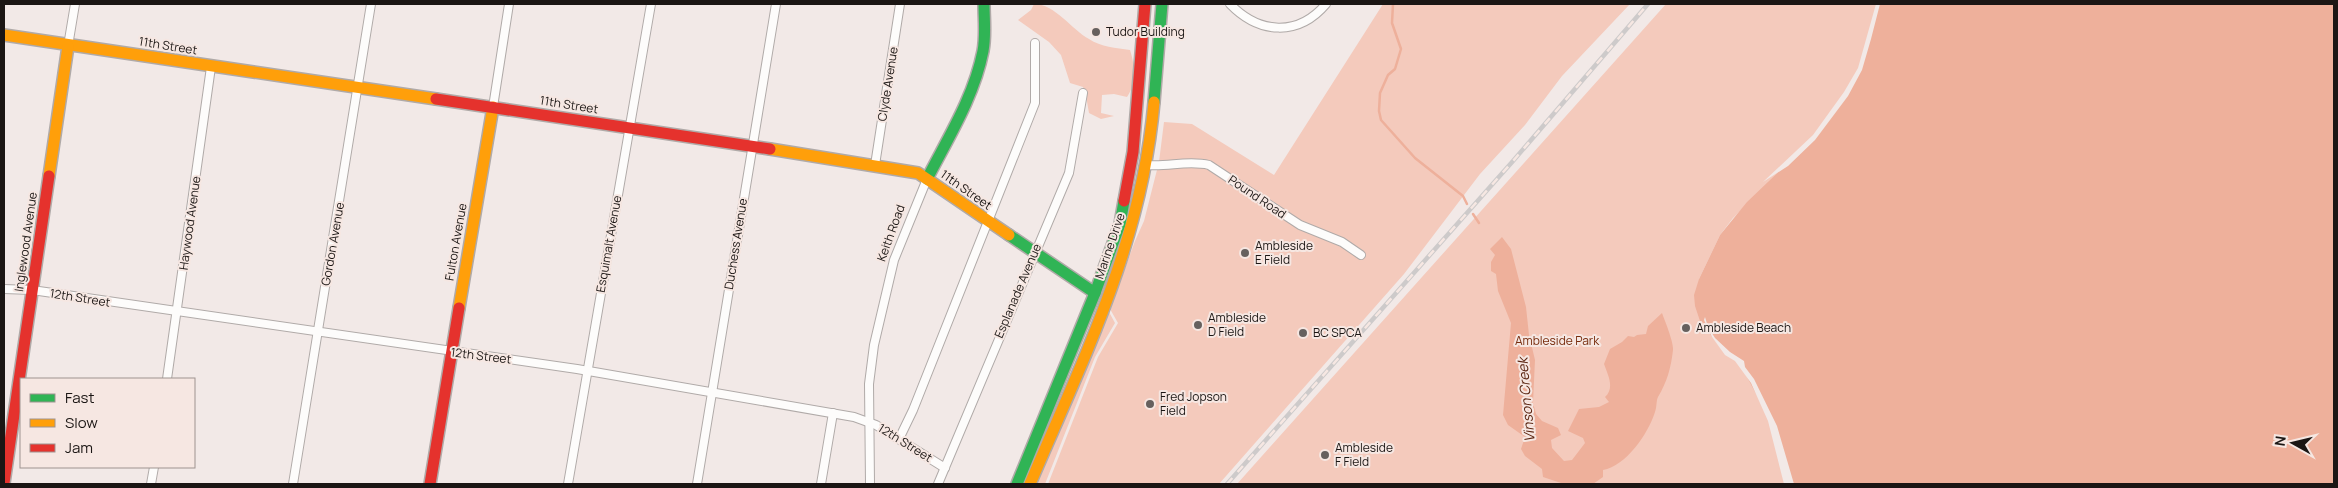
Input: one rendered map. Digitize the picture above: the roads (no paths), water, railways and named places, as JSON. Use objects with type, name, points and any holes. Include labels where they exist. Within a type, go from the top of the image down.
[{"type":"street","name":"Inglewood Avenue","points":[[4,483],[75,4]]},
{"type":"street","name":"Gordon Avenue","points":[[293,484],[359,88],[371,4]]},
{"type":"street","name":"Fulton Avenue","points":[[430,484],[509,4]]},
{"type":"street","name":"Esquimalt Avenue","points":[[568,484],[651,4]]},
{"type":"street","name":"Duchess Avenue","points":[[696,484],[776,4]]},
{"type":"street","name":"Clyde Avenue","points":[[875,165],[900,4]]},
{"type":"street","name":"Keith Road","points":[[870,484],[868,384],[874,345],[887,289],[901,240],[927,179],[973,86],[979,69],[983,49],[984,4]]},
{"type":"street","name":"Marine Drive","points":[[1017,484],[1095,293],[1120,224],[1133,152],[1145,4]]},
{"type":"street","name":"Marine Drive","points":[[1030,484],[1119,265],[1136,214],[1147,165],[1153,121],[1162,4]]},
{"type":"street","points":[[1230,4],[1242,15],[1260,25],[1277,28],[1296,25],[1306,21],[1326,4]]},
{"type":"street","name":"11th Street","points":[[4,35],[753,146],[918,173],[989,223],[1095,293]]},
{"type":"street","points":[[900,439],[989,223],[1035,103],[1035,43]]},
{"type":"street","name":"Haywood Avenue","points":[[167,378],[178,313],[211,67]]},
{"type":"street","name":"Esplanade Avenue","points":[[938,484],[1069,173],[1083,93]]},
{"type":"street","points":[[1133,152],[1147,165]]},
{"type":"street","name":"Pound Road","points":[[1147,165],[1170,166],[1191,163],[1209,166],[1300,225],[1342,242],[1361,255]]},
{"type":"street","name":"12th Street","points":[[4,289],[32,290],[178,313],[587,371],[833,413],[870,421],[945,468]]},
{"type":"street","points":[[821,484],[833,413]]},
{"type":"street","points":[[151,484],[154,468]]},
{"type":"water","points":[[1878,4],[2334,4],[2334,484],[1786,484],[1770,420],[1739,362],[1722,350],[1700,321],[1694,295],[1699,279],[1720,235],[1747,202],[1815,137],[1860,69]]},
{"type":"water","points":[[1502,237],[1511,249],[1526,307],[1529,335],[1535,360],[1533,403],[1536,414],[1542,421],[1558,428],[1561,435],[1551,440],[1552,448],[1564,461],[1572,460],[1585,443],[1583,438],[1568,431],[1579,409],[1599,407],[1609,402],[1605,397],[1610,390],[1610,381],[1604,364],[1610,349],[1628,336],[1634,337],[1646,334],[1648,326],[1662,313],[1667,326],[1673,347],[1672,357],[1668,375],[1657,399],[1652,421],[1642,439],[1628,456],[1612,467],[1603,470],[1603,477],[1593,484],[1564,484],[1543,477],[1542,469],[1525,456],[1521,449],[1525,437],[1508,425],[1503,415],[1511,323],[1498,291],[1496,274],[1491,271],[1491,262],[1495,255],[1490,249]]},
{"type":"waterway","name":"Vinson Creek","points":[[1393,4],[1392,23],[1401,49],[1395,69],[1388,75],[1380,93],[1379,111],[1381,120],[1415,158],[1463,196],[1467,204]]},
{"type":"waterway","name":"Vinson Creek","points":[[1473,214],[1479,223]]},
{"type":"railway","points":[[1227,484],[1513,161],[1648,4]]},
{"type":"place","name":"Tudor Building","points":[[1096,32]]},
{"type":"place","name":"Ambleside E Field","points":[[1245,253]]},
{"type":"place","name":"Ambleside D Field","points":[[1198,325]]},
{"type":"place","name":"Ambleside Beach","points":[[1686,328]]},
{"type":"place","name":"BC SPCA","points":[[1303,333]]},
{"type":"place","name":"Fred Jopson Field","points":[[1150,404]]},
{"type":"place","name":"Ambleside F Field","points":[[1325,455]]},
{"type":"park label","name":"Ambleside Park","points":[[1557,341]]}]
